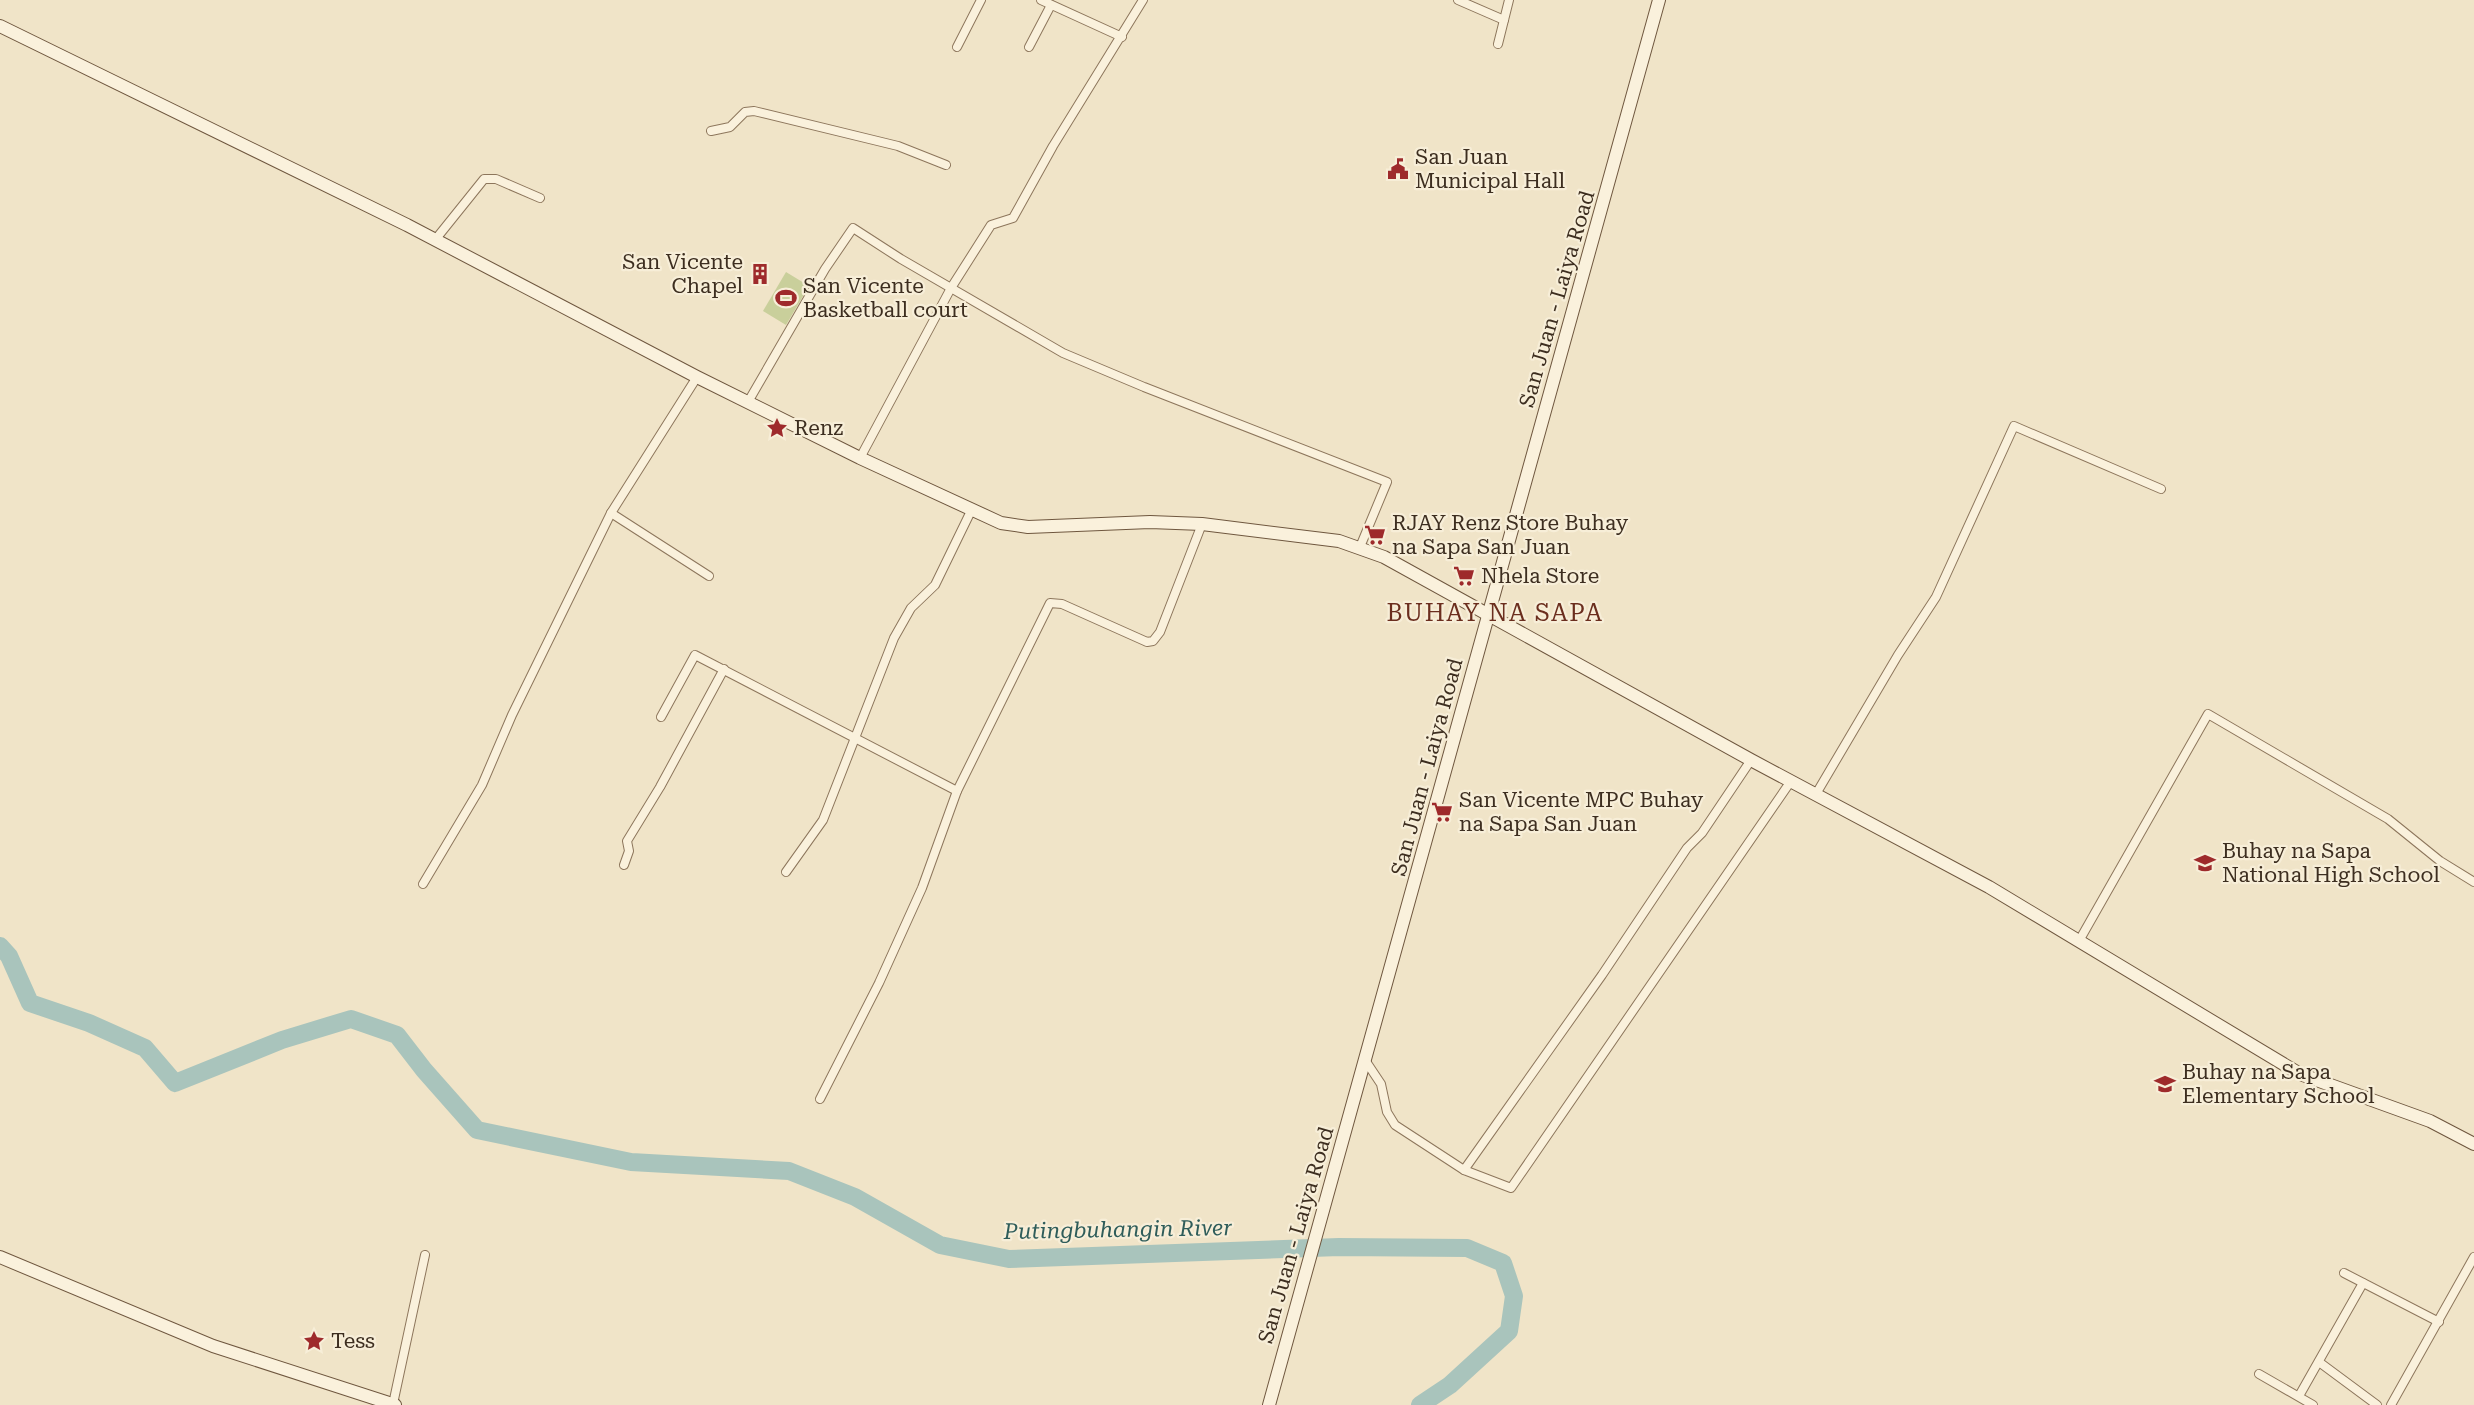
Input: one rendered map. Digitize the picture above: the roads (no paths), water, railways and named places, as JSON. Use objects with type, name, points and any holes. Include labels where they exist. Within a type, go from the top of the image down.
[{"type":"street","points":[[957,47],[981,0]]},
{"type":"street","points":[[1041,0],[1122,37]]},
{"type":"street","points":[[860,458],[951,288],[992,225],[1013,218],[1053,146],[1143,0]]},
{"type":"street","points":[[1498,44],[1509,0]]},
{"type":"street","name":"San Juan - Laiya Road","points":[[1269,1405],[1659,0]]},
{"type":"street","points":[[1461,1],[1504,20]]},
{"type":"street","points":[[1029,47],[1051,5]]},
{"type":"street","points":[[0,26],[435,240],[697,377],[860,458],[1001,523],[1028,527],[1150,522],[1202,524],[1339,541],[1384,557],[1751,760],[1989,887],[2300,1074],[2430,1121],[2474,1144]]},
{"type":"street","points":[[711,131],[730,127],[745,112],[754,111],[898,146],[946,165]]},
{"type":"street","points":[[435,240],[484,179],[496,179],[540,198]]},
{"type":"street","points":[[748,402],[825,269],[853,228],[1063,353],[1388,482],[1360,547]]},
{"type":"street","points":[[423,884],[482,785],[512,716],[611,513],[697,377]]},
{"type":"street","points":[[1816,794],[1898,655],[1936,597],[2014,426],[2161,489]]},
{"type":"street","points":[[786,872],[823,820],[894,638],[911,608],[935,585],[971,511]]},
{"type":"street","points":[[611,513],[709,576]]},
{"type":"street","points":[[820,1099],[879,982],[922,888],[957,791],[1050,603],[1062,604],[1147,642],[1153,641],[1160,632],[1202,524]]},
{"type":"street","points":[[661,717],[695,655],[957,791]]},
{"type":"street","points":[[624,865],[629,851],[627,841],[645,808],[660,787],[724,669]]},
{"type":"street","points":[[2079,941],[2208,714],[2388,819],[2440,861],[2474,882]]},
{"type":"street","points":[[1464,1170],[1602,975],[1687,848],[1702,833],[1751,760]]},
{"type":"street","points":[[1365,1060],[1381,1084],[1387,1112],[1395,1125],[1464,1170],[1511,1188],[1791,781]]},
{"type":"street","points":[[0,1257],[213,1346],[394,1405],[425,1255]]},
{"type":"street","points":[[2391,1405],[2474,1257]]},
{"type":"street","points":[[2344,1273],[2439,1322]]},
{"type":"street","points":[[2299,1396],[2362,1283]]},
{"type":"street","points":[[2319,1362],[2377,1405]]},
{"type":"street","points":[[2259,1374],[2313,1405]]},
{"type":"waterway","name":"Putingbuhangin River","points":[[0,946],[9,956],[30,1003],[89,1023],[145,1048],[175,1083],[282,1040],[351,1019],[397,1035],[424,1070],[477,1130],[631,1162],[789,1171],[855,1197],[940,1245],[1009,1259],[1339,1247],[1467,1248],[1503,1263],[1514,1296],[1509,1331],[1450,1385],[1420,1405]]},
{"type":"place","name":"San Juan Municipal Hall","points":[[1398,169]]},
{"type":"place","name":"San Vicente Chapel","points":[[760,274]]},
{"type":"place","name":"San Vicente Basketball court","points":[[786,298]]},
{"type":"place","name":"Renz","points":[[777,428]]},
{"type":"place","name":"RJAY Renz Store Buhay na Sapa San Juan","points":[[1375,535]]},
{"type":"place","name":"Nhela Store","points":[[1464,576]]},
{"type":"place","name":"San Vicente MPC Buhay na Sapa San Juan","points":[[1442,812]]},
{"type":"place","name":"Buhay na Sapa National High School","points":[[2205,863]]},
{"type":"place","name":"Buhay na Sapa Elementary School","points":[[2165,1084]]},
{"type":"place","name":"Tess","points":[[314,1341]]},
{"type":"district","name":"BUHAY NA SAPA","points":[[1495,613]]}]
